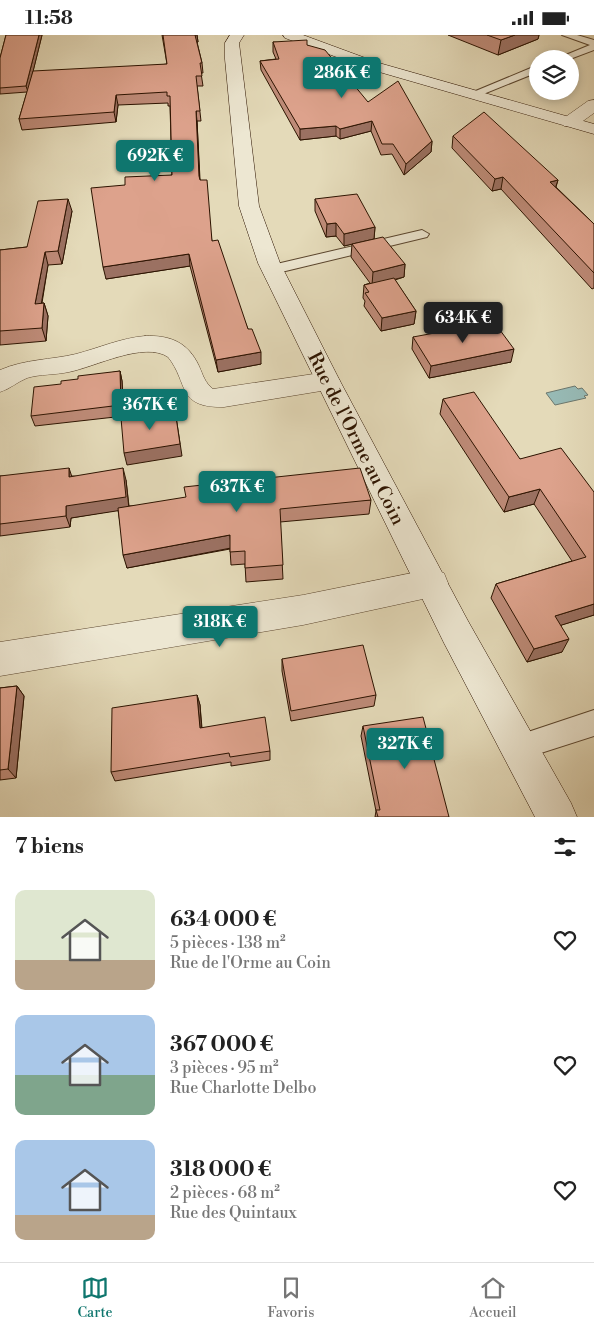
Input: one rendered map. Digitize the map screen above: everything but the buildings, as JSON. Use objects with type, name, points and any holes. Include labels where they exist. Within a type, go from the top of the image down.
[{"type":"main road","name":"Rue de l'Orme au Coin","points":[[237,35],[232,43],[232,59],[248,206],[257,233],[328,381],[432,583],[557,817]]},
{"type":"main road","points":[[290,35],[374,66],[594,129]]},
{"type":"main road","points":[[570,122],[594,105]]},
{"type":"main road","points":[[0,383],[5,378],[22,371],[74,363],[134,345],[156,344],[171,347],[181,355],[198,391],[206,397],[224,399],[328,381]]},
{"type":"main road","points":[[0,659],[303,610],[432,583]]},
{"type":"lane","points":[[567,35],[594,43]]},
{"type":"lane","points":[[579,52],[594,47]]},
{"type":"lane","points":[[472,95],[529,72]]},
{"type":"lane","points":[[273,269],[422,234]]},
{"type":"lane","points":[[519,747],[594,723]]},
{"type":"water","points":[[575,386],[578,389],[582,388],[588,395],[584,396],[586,398],[555,405],[546,393]]}]
